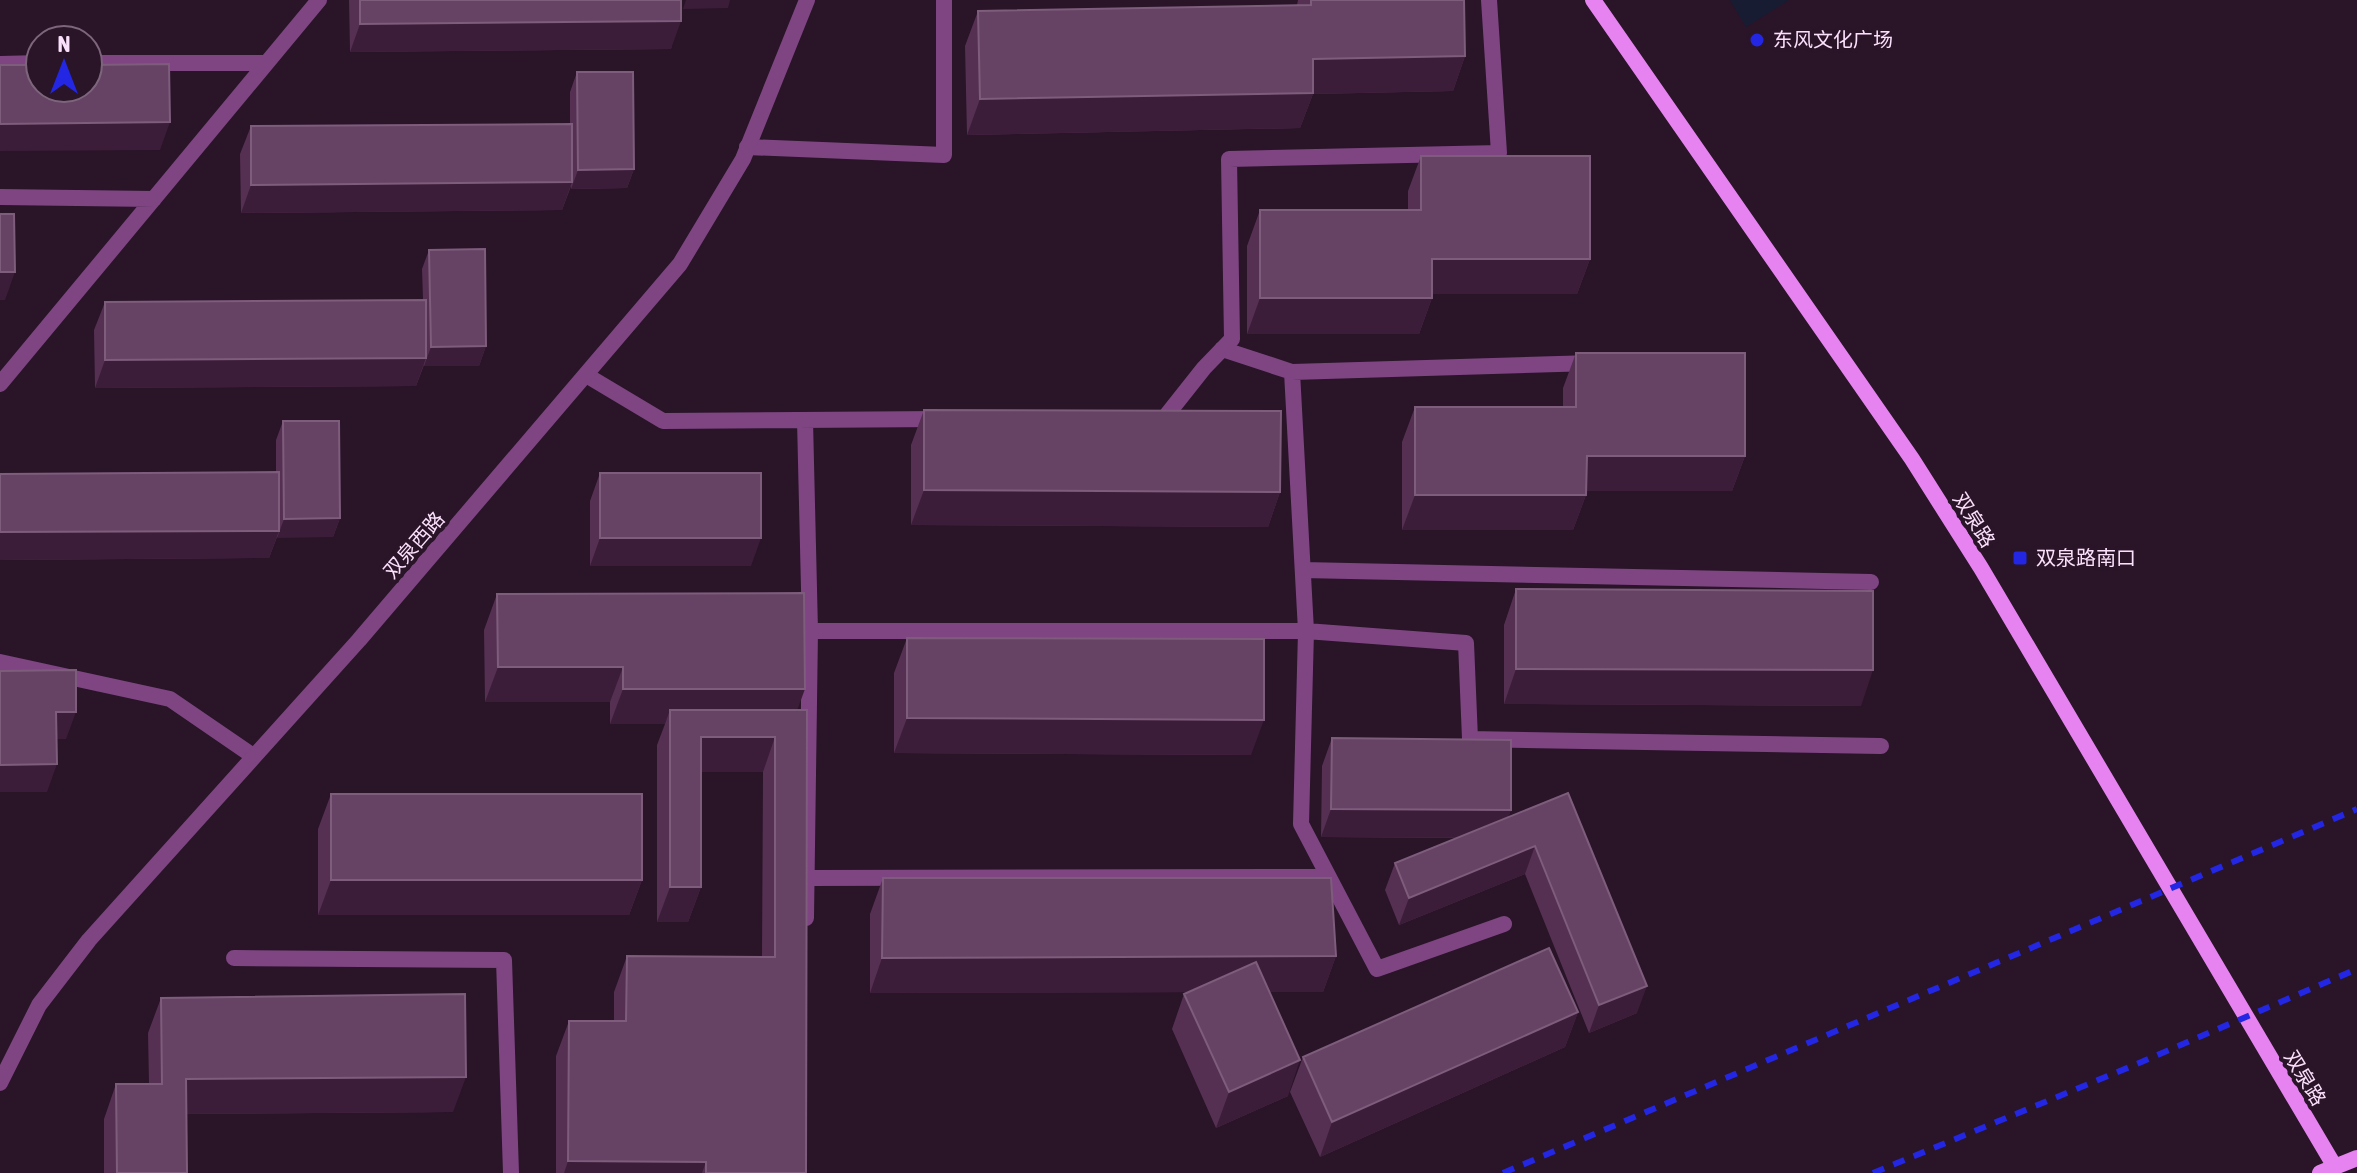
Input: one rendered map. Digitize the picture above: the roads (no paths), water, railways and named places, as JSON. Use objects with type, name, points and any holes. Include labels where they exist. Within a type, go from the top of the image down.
[{"type":"main road","name":"双泉路","points":[[1593,0],[1919,471],[1981,568],[2327,1170]]},
{"type":"main road","points":[[2327,1170],[2357,1158]]},
{"type":"street","points":[[1,381],[319,0]]},
{"type":"street","name":"双泉西路","points":[[0,1083],[39,1005],[81,951],[359,640],[680,264],[743,159],[807,0]]},
{"type":"street","points":[[747,147],[944,155],[944,0]]},
{"type":"street","points":[[1131,421],[1162,421],[1232,339],[1229,159],[1499,153],[1489,0]]},
{"type":"street","points":[[0,64],[24,63]]},
{"type":"street","points":[[104,63],[266,63]]},
{"type":"street","points":[[0,197],[154,199]]},
{"type":"street","points":[[1222,349],[1292,372],[1608,363]]},
{"type":"street","points":[[1292,372],[1306,631],[1301,824],[1377,969],[1504,924]]},
{"type":"street","points":[[586,375],[663,421],[951,419]]},
{"type":"street","points":[[805,420],[810,631],[806,940]]},
{"type":"street","points":[[1303,570],[1871,582]]},
{"type":"street","points":[[810,631],[1306,631],[1466,643],[1470,739],[1881,746]]},
{"type":"street","points":[[0,662],[170,699],[253,756]]},
{"type":"street","points":[[807,878],[1328,877]]},
{"type":"street","points":[[234,958],[504,960],[511,1173]]},
{"type":"railway","points":[[1503,1173],[2357,809]]},
{"type":"railway","points":[[1873,1173],[2357,969]]},
{"type":"place","name":"东风文化广场","points":[[1757,40]]},
{"type":"place","name":"双泉路南口","points":[[2020,558]]}]
